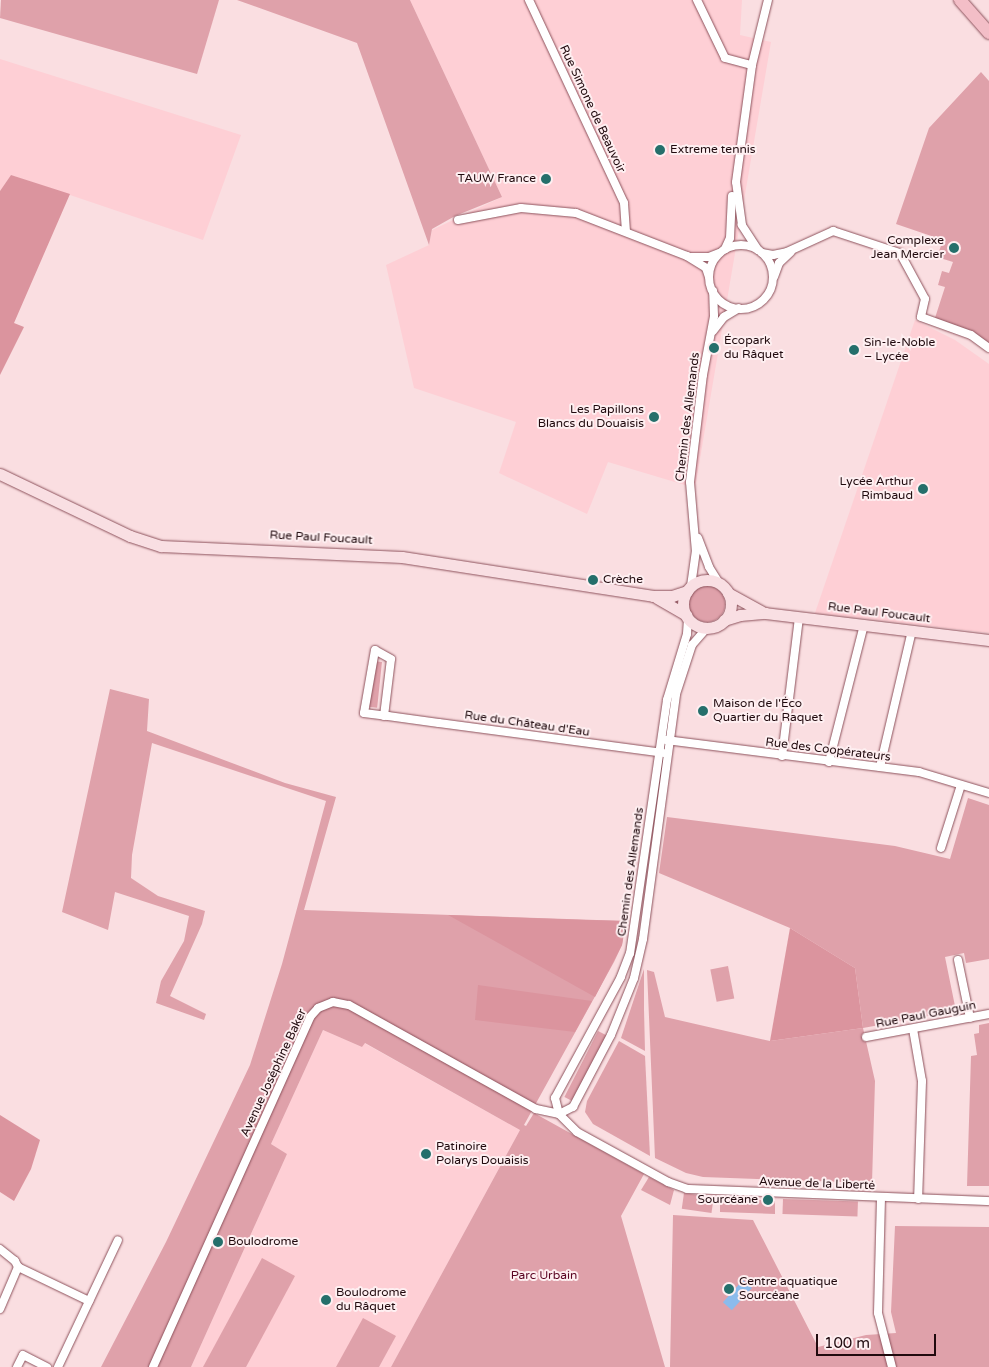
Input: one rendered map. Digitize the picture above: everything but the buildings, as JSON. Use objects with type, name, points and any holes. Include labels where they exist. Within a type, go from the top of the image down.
[{"type":"main road","points":[[960,0],[989,34]]},
{"type":"street","name":"Rue Simone de Beauvoir","points":[[529,0],[624,203],[626,230]]},
{"type":"street","points":[[698,0],[725,58],[752,65]]},
{"type":"street","points":[[710,277],[712,263],[723,251],[730,238],[736,174],[752,65],[768,0]]},
{"type":"street","points":[[736,174],[742,225],[771,265],[773,280]]},
{"type":"street","points":[[458,220],[502,210],[548,208],[588,216],[687,256],[706,268],[713,291],[722,302],[738,308],[760,302],[770,290],[780,263],[796,248]]},
{"type":"street","points":[[687,256],[709,257],[744,245],[773,255],[796,248],[833,231],[900,253],[925,299],[921,317],[971,335],[989,348]]},
{"type":"street","name":"Chemin des Allemands","points":[[689,589],[696,558],[690,482],[709,339],[714,316],[713,291]]},
{"type":"street","name":"Chemin des Allemands","points":[[709,339],[721,320],[738,308]]},
{"type":"street","name":"Rue Paul Foucault","points":[[0,474],[130,536],[156,545],[410,557],[653,596],[672,596],[689,589]]},
{"type":"street","name":"Chemin des Allemands","points":[[694,527],[706,562],[724,589]]},
{"type":"street","points":[[706,580],[724,589],[730,608],[724,620],[707,628],[687,617],[683,602],[689,589],[706,580]]},
{"type":"street","name":"Rue Paul Foucault","points":[[724,589],[765,613]]},
{"type":"street","name":"Rue Paul Foucault","points":[[653,596],[687,617]]},
{"type":"street","name":"Rue Paul Foucault","points":[[724,620],[744,614],[765,613],[989,640]]},
{"type":"street","name":"Chemin des Allemands","points":[[664,753],[630,953],[621,977],[555,1098],[559,1114],[573,1107],[611,1035],[636,971],[664,753],[670,685],[687,634],[687,617]]},
{"type":"street","points":[[782,756],[799,617]]},
{"type":"street","points":[[829,762],[864,625]]},
{"type":"street","name":"Chemin des Allemands","points":[[665,740],[682,673],[694,641],[707,628]]},
{"type":"street","points":[[880,768],[912,631]]},
{"type":"street","name":"Rue du Château d'Eau","points":[[384,716],[391,659],[375,650],[364,713],[384,716],[664,753]]},
{"type":"street","name":"Rue des Coopérateurs","points":[[665,740],[925,774],[989,793]]},
{"type":"street","points":[[941,848],[961,785]]},
{"type":"street","points":[[958,960],[970,1018]]},
{"type":"street","name":"Avenue Joséphine Baker","points":[[153,1367],[310,1017],[318,1008],[333,1002],[349,1005],[536,1109],[559,1114]]},
{"type":"street","name":"Rue Paul Gauguin","points":[[866,1037],[989,1014]]},
{"type":"street","points":[[913,1029],[922,1081],[918,1199]]},
{"type":"street","name":"Avenue de la Liberté","points":[[559,1114],[577,1132],[680,1188],[700,1191],[989,1201]]},
{"type":"street","points":[[881,1198],[878,1313],[892,1367]]},
{"type":"street","points":[[58,1367],[118,1240]]},
{"type":"street","points":[[0,1249],[15,1261],[18,1268],[89,1301]]},
{"type":"street","points":[[0,1309],[18,1268]]},
{"type":"street","points":[[17,1367],[23,1356],[47,1367]]},
{"type":"shaded area","points":[[410,0],[742,0],[740,35],[771,42],[695,488],[608,462],[587,514],[499,473],[516,422],[414,388],[386,265],[429,245],[432,230],[502,197]]},
{"type":"shaded area","points":[[0,59],[241,135],[203,240],[11,175],[0,191]]},
{"type":"shaded area","points":[[11,175],[70,194],[14,323],[24,327],[0,375],[0,191]]},
{"type":"shaded area","name":"Lycée Arthur Rimbaud","points":[[915,320],[955,340],[989,364],[989,633],[815,613]]},
{"type":"shaded area","points":[[448,915],[626,921],[622,945],[595,997]]},
{"type":"shaded area","points":[[790,928],[855,968],[863,1028],[770,1041]]},
{"type":"shaded area","points":[[478,985],[592,1001],[575,1032],[475,1020]]},
{"type":"shaded area","points":[[323,1030],[362,1047],[364,1043],[520,1130],[391,1367],[191,1367],[287,1154],[271,1144]]},
{"type":"shaded area","points":[[0,1115],[40,1140],[31,1169],[14,1201],[0,1192]]},
{"type":"green space","points":[[1,0],[219,0],[197,74],[0,18]]},
{"type":"green space","points":[[237,0],[410,0],[502,197],[455,216],[432,229],[429,245],[357,43]]},
{"type":"green space","points":[[981,72],[989,81],[989,343],[969,330],[935,318],[945,287],[938,285],[942,271],[949,273],[953,262],[937,257],[943,240],[896,224],[929,128]]},
{"type":"green space","points":[[707,586],[714,587],[720,591],[724,597],[724,611],[720,617],[714,621],[707,622],[700,621],[694,617],[690,611],[689,604],[690,597],[694,591],[700,587]]},
{"type":"green space","points":[[373,661],[382,662],[377,708],[368,707]]},
{"type":"green space","name":"Parc Urbain","points":[[110,689],[149,699],[147,731],[285,783],[336,797],[304,910],[626,921],[622,945],[614,962],[524,1125],[526,1126],[534,1113],[644,1174],[621,1216],[665,1367],[391,1367],[520,1130],[365,1043],[362,1047],[323,1030],[271,1144],[287,1154],[191,1367],[101,1367],[166,1242],[250,1065],[282,964],[326,801],[152,743],[132,855],[131,878],[158,896],[205,911],[202,924],[170,996],[206,1014],[204,1020],[156,1003],[161,981],[184,941],[189,916],[115,892],[108,930],[62,912]]},
{"type":"green space","points":[[968,798],[989,805],[989,959],[966,963],[964,953],[945,957],[956,1011],[863,1028],[855,968],[790,928],[659,873],[667,817],[895,846],[950,859]]},
{"type":"green space","points":[[728,966],[734,998],[717,1002],[710,969]]},
{"type":"green space","points":[[644,969],[644,1009],[645,1051],[621,1038]]},
{"type":"green space","points":[[647,970],[654,972],[665,1017],[770,1041],[863,1028],[875,1081],[872,1183],[703,1177],[686,1173],[655,1158]]},
{"type":"green space","points":[[989,1023],[989,1186],[967,1186],[971,1056],[977,1055],[974,1034],[979,1033],[979,1025]]},
{"type":"green space","points":[[598,1031],[608,1036],[574,1102],[564,1097]]},
{"type":"green space","points":[[619,1041],[645,1056],[650,1156],[593,1124],[585,1112],[587,1101]]},
{"type":"green space","points":[[649,1177],[674,1190],[670,1205],[641,1190]]},
{"type":"green space","points":[[684,1193],[714,1197],[711,1213],[682,1209]]},
{"type":"green space","points":[[720,1197],[775,1201],[775,1214],[720,1212]]},
{"type":"green space","points":[[783,1199],[858,1202],[857,1217],[782,1214]]},
{"type":"green space","points":[[673,1215],[753,1220],[818,1347],[866,1335],[896,1333],[891,1312],[895,1226],[989,1227],[989,1367],[670,1367]]},
{"type":"green space","points":[[262,1258],[295,1276],[246,1367],[203,1367]]},
{"type":"green space","points":[[363,1318],[396,1336],[379,1367],[336,1367]]},
{"type":"water","points":[[743,1280],[752,1288],[732,1310],[723,1302]]},
{"type":"place","name":"Extreme tennis","points":[[660,150]]},
{"type":"place","name":"TAUW France","points":[[546,179]]},
{"type":"place","name":"Complexe Jean Mercier","points":[[954,248]]},
{"type":"place","name":"Écopark du Râquet","points":[[714,348]]},
{"type":"place","name":"Sin-le-Noble – Lycée","points":[[854,350]]},
{"type":"place","name":"Les Papillons Blancs du Douaisis","points":[[654,417]]},
{"type":"place","name":"Lycée Arthur Rimbaud","points":[[923,489]]},
{"type":"place","name":"Crèche","points":[[593,580]]},
{"type":"place","name":"Maison de l'Éco Quartier du Raquet","points":[[703,711]]},
{"type":"place","name":"Patinoire Polarys Douaisis","points":[[426,1154]]},
{"type":"place","name":"Sourcéane","points":[[768,1200]]},
{"type":"place","name":"Boulodrome","points":[[218,1242]]},
{"type":"place","name":"Centre aquatique Sourcéane","points":[[729,1289]]},
{"type":"place","name":"Boulodrome du Râquet","points":[[326,1300]]}]
